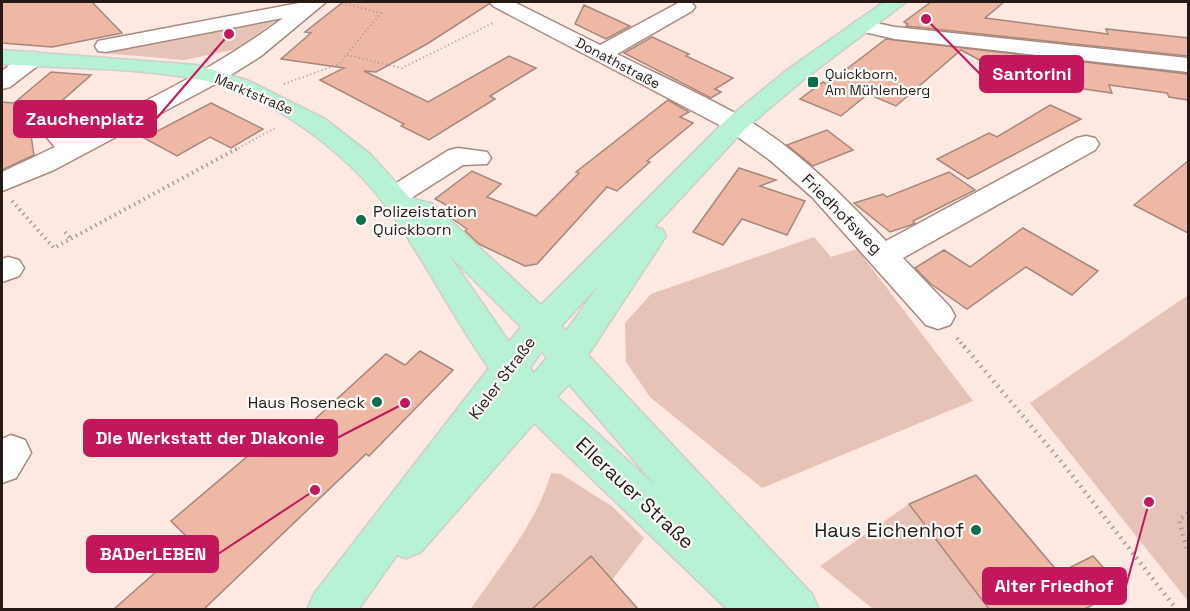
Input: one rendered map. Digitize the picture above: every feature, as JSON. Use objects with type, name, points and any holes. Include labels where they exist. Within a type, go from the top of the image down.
[{"type":"main road","name":"Kieler Straße","points":[[330,609],[541,326],[697,167],[736,124],[896,2]]},
{"type":"main road","name":"Marktstraße","points":[[2,57],[204,74],[301,114],[359,158],[397,200],[507,369]]},
{"type":"main road","name":"Kieler Straße","points":[[339,609],[534,399],[569,356],[697,167]]},
{"type":"main road","name":"Marktstraße","points":[[397,200],[423,211],[569,356]]},
{"type":"main road","name":"Ellerauer Straße","points":[[569,356],[614,411],[796,609]]},
{"type":"main road","name":"Ellerauer Straße","points":[[507,369],[534,399],[739,590],[768,609]]},
{"type":"street","points":[[106,46],[313,4]]},
{"type":"street","points":[[3,188],[71,149],[57,134],[204,74],[253,51],[313,4]]},
{"type":"street","points":[[544,48],[564,57],[595,51],[685,7]]},
{"type":"street","points":[[513,33],[518,11]]},
{"type":"street","name":"Donathstraße","points":[[518,11],[736,124]]},
{"type":"street","points":[[862,26],[895,33],[1188,65]]},
{"type":"street","points":[[2,82],[32,59]]},
{"type":"street","name":"Friedhofsweg","points":[[736,124],[780,155],[822,191],[938,316]]},
{"type":"street","points":[[883,256],[1086,144]]},
{"type":"street","points":[[397,200],[458,156],[478,158]]},
{"type":"path","points":[[263,97],[286,82],[339,64],[381,13],[333,2]]},
{"type":"path","points":[[347,55],[402,68],[518,11]]},
{"type":"path","points":[[3,188],[54,248],[301,114]]},
{"type":"path","points":[[129,201],[135,205]]},
{"type":"path","points":[[64,232],[71,239]]},
{"type":"path","points":[[938,316],[1064,465],[1177,609]]},
{"type":"path","points":[[1188,513],[1179,520],[1188,553]]},
{"type":"shaded area","points":[[278,19],[237,49],[184,60],[103,53]]},
{"type":"shaded area","points":[[814,237],[831,257],[857,249],[973,401],[762,488],[650,397],[626,362],[625,323],[651,294]]},
{"type":"shaded area","points":[[1188,295],[1188,601],[1030,403]]},
{"type":"shaded area","points":[[551,473],[561,474],[613,507],[644,538],[612,580],[591,557],[532,609],[470,610],[527,527],[545,491]]},
{"type":"shaded area","points":[[909,504],[989,609],[873,609],[820,566]]},
{"type":"building","points":[[2,2],[92,2],[122,33],[52,47],[2,43]]},
{"type":"building","points":[[343,2],[488,2],[489,4],[427,44],[376,72],[364,71],[428,102],[509,56],[536,68],[490,96],[495,99],[429,140],[401,126],[404,124],[320,80],[344,68],[281,59],[311,33],[305,32]]},
{"type":"building","points":[[931,2],[1004,2],[985,18],[1108,34],[1106,29],[1188,38],[1188,56],[906,26],[908,24],[904,22]]},
{"type":"building","points":[[584,5],[630,26],[606,39],[575,24]]},
{"type":"building","points":[[652,37],[733,78],[715,89],[721,92],[711,98],[624,53]]},
{"type":"building","points":[[886,39],[1188,74],[1188,100],[1169,97],[1167,93],[1109,85],[1112,93],[1014,79],[961,50],[896,106],[868,94],[841,116],[800,99],[823,82],[827,84]]},
{"type":"building","points":[[51,72],[91,75],[30,129],[34,155],[2,170],[2,102],[14,103]]},
{"type":"building","points":[[668,100],[689,112],[680,117],[693,123],[647,161],[650,162],[617,191],[607,187],[537,264],[525,266],[479,244],[465,231],[467,229],[450,217],[459,212],[435,199],[472,171],[501,184],[487,197],[536,216],[579,173],[576,172]]},
{"type":"building","points":[[211,103],[263,129],[231,148],[210,137],[177,156],[144,138]]},
{"type":"building","points":[[1050,105],[1081,119],[968,179],[937,159],[989,133],[997,137]]},
{"type":"building","points":[[827,130],[853,150],[813,166],[787,145]]},
{"type":"building","points":[[1188,161],[1188,233],[1134,205]]},
{"type":"building","points":[[739,168],[776,180],[760,186],[805,201],[787,235],[742,219],[723,245],[693,232]]},
{"type":"building","points":[[949,172],[975,190],[913,221],[915,223],[911,225],[890,232],[854,203],[883,194],[887,197]]},
{"type":"building","points":[[1023,228],[1098,271],[1072,295],[1026,267],[967,309],[931,284],[915,268],[944,250],[970,267]]},
{"type":"building","points":[[420,351],[453,370],[369,456],[366,454],[204,609],[114,609],[191,541],[171,521],[276,432],[289,443],[386,354],[405,365]]},
{"type":"building","name":"Haus Eichenhof","points":[[976,475],[1059,573],[1093,556],[1123,589],[1085,609],[989,609],[909,504]]},
{"type":"building","points":[[591,556],[638,609],[532,609]]},
{"type":"place","name":"Santorini","points":[[926,19]]},
{"type":"place","name":"Zauchenplatz","points":[[229,34]]},
{"type":"place","name":"Quickborn, Am Mühlenberg","points":[[813,82]]},
{"type":"place","name":"Polizeistation Quickborn","points":[[361,220]]},
{"type":"place","name":"Haus Roseneck","points":[[377,402]]},
{"type":"place","name":"Die Werkstatt der Diakonie","points":[[405,403]]},
{"type":"place","name":"BADerLEBEN","points":[[315,490]]},
{"type":"place","name":"Alter Friedhof","points":[[1149,502]]},
{"type":"place","name":"Haus Eichenhof","points":[[976,530]]}]
